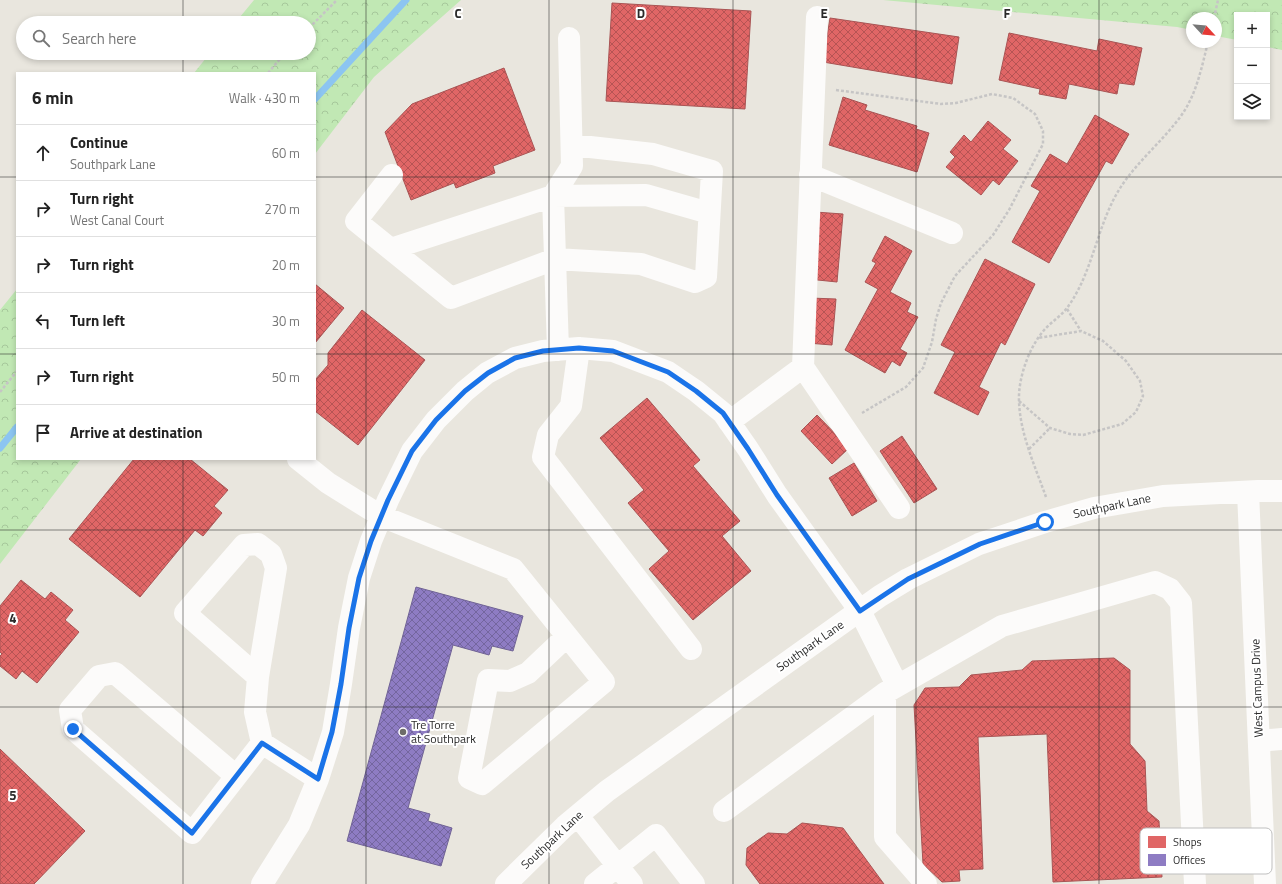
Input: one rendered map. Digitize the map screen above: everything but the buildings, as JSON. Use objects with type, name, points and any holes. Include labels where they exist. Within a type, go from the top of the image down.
[{"type":"street","points":[[817,17],[803,367],[899,508]]},
{"type":"street","points":[[558,350],[553,196],[572,166],[569,38]]},
{"type":"street","points":[[392,175],[356,221],[451,298],[555,259],[641,264],[695,282],[706,277],[712,171],[653,154],[572,145]]},
{"type":"street","points":[[810,175],[952,233]]},
{"type":"street","points":[[391,249],[553,196],[646,195],[709,213]]},
{"type":"street","points":[[579,348],[571,406],[548,435],[543,457],[691,649]]},
{"type":"street","points":[[268,882],[299,824],[318,779],[332,732],[349,628],[359,578],[381,516],[412,451],[436,420],[465,391],[488,373],[515,358],[543,351],[579,348],[613,351],[668,372],[696,391],[723,413],[777,495],[860,611],[891,689],[886,837],[926,884]]},
{"type":"street","points":[[729,422],[803,367]]},
{"type":"street","points":[[299,460],[328,484],[381,516],[513,569],[567,636],[604,682],[482,784],[469,778],[488,680],[510,681],[528,673],[567,636]]},
{"type":"street","name":"Southpark Lane","points":[[506,884],[578,816],[607,791],[885,593],[921,572],[980,544],[1045,522],[1094,508],[1163,496],[1282,491]]},
{"type":"street","name":"West Campus Drive","points":[[1248,492],[1259,741],[1266,828]]},
{"type":"street","points":[[258,677],[185,613],[244,545],[258,544],[271,554],[276,568],[258,677],[255,712],[262,743],[318,779]]},
{"type":"street","points":[[724,811],[891,689],[1002,626],[1155,582],[1170,589],[1181,603],[1192,828]]},
{"type":"street","points":[[236,776],[115,673],[99,676],[70,710],[73,729],[192,833],[262,743]]},
{"type":"street","points":[[1259,741],[1282,739]]},
{"type":"street","points":[[578,816],[632,884]]},
{"type":"street","points":[[595,884],[656,835],[694,884]]},
{"type":"street","points":[[1195,874],[1195,884]]},
{"type":"path","points":[[316,21],[337,0]]},
{"type":"path","points":[[1215,12],[1218,0]]},
{"type":"path","points":[[1046,497],[1023,430],[1019,401],[1022,377],[1027,358],[1038,338],[1046,328],[1067,309],[1086,275],[1107,214],[1116,194],[1183,113],[1195,91],[1206,48]]},
{"type":"path","points":[[269,72],[279,60]]},
{"type":"path","points":[[1019,401],[1050,428],[1070,434],[1094,433],[1122,424],[1136,412],[1143,396],[1140,381],[1126,361],[1103,341],[1081,331],[1067,309]]},
{"type":"path","points":[[1038,338],[1081,331]]},
{"type":"path","points":[[0,392],[16,373]]},
{"type":"path","points":[[1029,449],[1050,428]]},
{"type":"green space","points":[[254,0],[461,0],[374,77],[316,153],[316,72],[195,72],[204,60],[316,60],[316,16],[241,16]]},
{"type":"green space","points":[[883,0],[1282,0],[1282,50],[1270,48],[1270,12],[1234,12],[1234,39],[1222,37],[1222,12],[1186,12],[1186,29]]},
{"type":"green space","points":[[16,290],[16,460],[80,460],[0,564],[0,310]]},
{"type":"waterway","points":[[316,98],[406,0]]},
{"type":"waterway","points":[[0,448],[16,428]]},
{"type":"place","name":"Tre Torre at Southpark","points":[[403,732]]},
{"type":"route","points":[[73,729],[192,833],[262,743],[318,779],[332,732],[349,628],[359,578],[381,516],[412,451],[436,420],[465,391],[488,373],[515,358],[543,351],[579,348],[613,351],[668,372],[696,391],[723,413],[777,495],[860,611],[880,596],[908,579],[980,544],[1045,522]]}]
